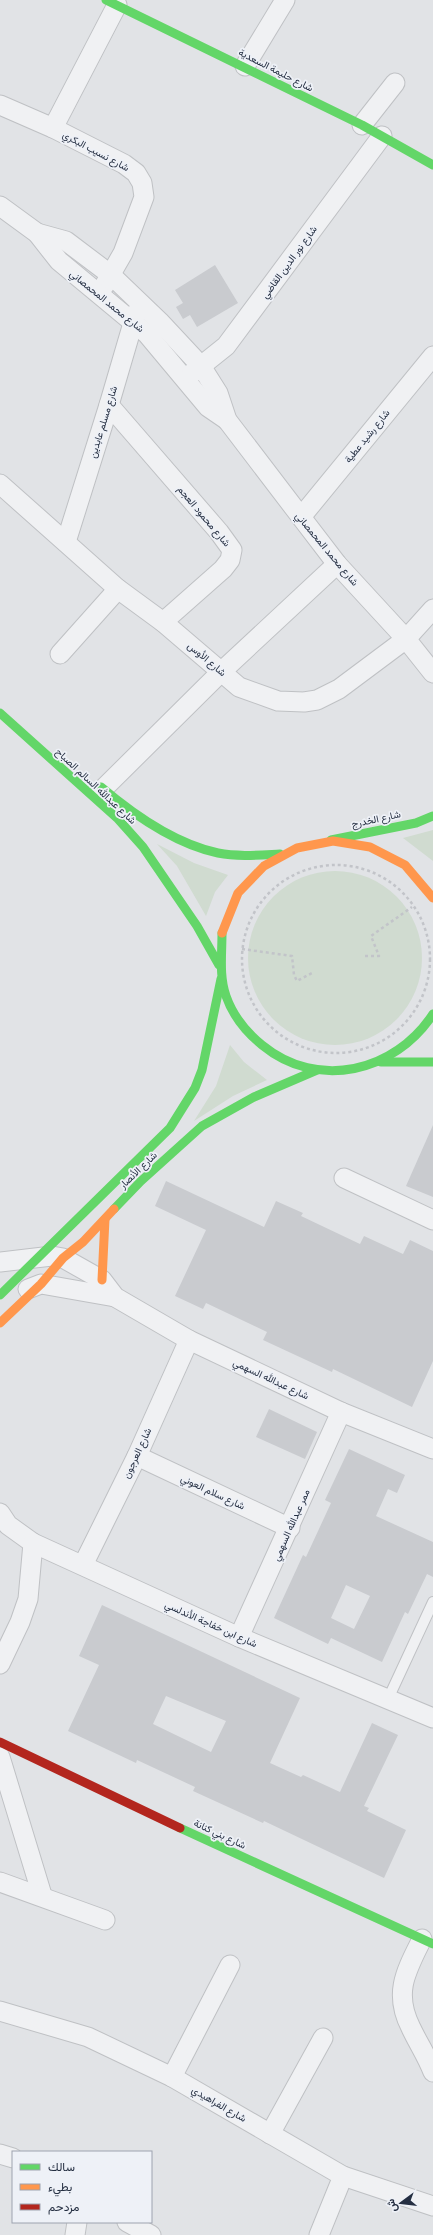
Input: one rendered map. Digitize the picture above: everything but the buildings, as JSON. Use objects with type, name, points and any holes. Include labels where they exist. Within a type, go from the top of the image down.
[{"type":"street","points":[[245,66],[285,0]]},
{"type":"street","points":[[53,128],[112,3]]},
{"type":"street","name":"شارع حليمة السعدية","points":[[112,3],[245,66],[362,125],[433,165]]},
{"type":"street","points":[[362,125],[395,83]]},
{"type":"street","name":"شارع نسيب البكري","points":[[0,105],[53,128],[124,164],[136,173],[142,183],[144,197],[123,252],[99,294]]},
{"type":"street","name":"شارع نور الدين القاضي","points":[[185,378],[226,346],[382,136]]},
{"type":"street","name":"شارع محمد المحمصاني","points":[[0,206],[37,233],[59,262],[147,334],[208,407],[227,420],[337,564],[406,639],[433,673]]},
{"type":"street","name":"شارع محمد المحمصاني","points":[[37,233],[66,242],[111,275],[140,302],[201,366],[218,393],[227,420]]},
{"type":"street","name":"شارع مسلم عابدين","points":[[66,542],[140,302]]},
{"type":"street","name":"شارع رشيد عطية","points":[[301,517],[433,356]]},
{"type":"street","name":"شارع محمود العجم","points":[[109,405],[219,532],[232,550],[230,560],[222,569],[163,622]]},
{"type":"street","name":"شارع الأوس","points":[[0,484],[118,589],[163,622],[239,687],[278,701],[304,702],[317,700],[339,689],[406,639],[433,609]]},
{"type":"street","points":[[98,784],[337,564]]},
{"type":"street","points":[[60,654],[118,589]]},
{"type":"street","name":"شارع عبدالله السالم الصباح","points":[[0,713],[118,819],[143,847],[197,926],[219,965]]},
{"type":"street","name":"شارع عبدالله السالم الصباح","points":[[98,784],[147,821],[198,847],[219,853],[239,856],[280,854]]},
{"type":"street","name":"شارع الخدرج","points":[[322,842],[416,822],[433,816]]},
{"type":"street","points":[[433,898],[410,870],[384,852],[354,843],[322,842],[303,845],[280,854],[256,872],[244,884],[233,902],[221,933],[219,965],[222,979],[235,1015],[255,1040],[281,1058],[298,1066],[317,1070],[349,1070],[380,1062],[433,1062]]},
{"type":"street","name":"شارع الأنصار","points":[[0,1295],[170,1128],[185,1106],[202,1070],[222,979]]},
{"type":"street","points":[[380,1062],[409,1043],[433,1014]]},
{"type":"street","name":"شارع الأنصار","points":[[0,1323],[41,1284],[64,1258],[105,1219],[141,1181],[202,1126],[254,1097],[317,1070]]},
{"type":"street","points":[[344,1178],[433,1220]]},
{"type":"street","points":[[102,1280],[105,1219]]},
{"type":"street","name":"شارع عبدالله السهمي","points":[[0,1262],[52,1256],[64,1258],[102,1280],[115,1297]]},
{"type":"street","points":[[0,1295],[21,1292],[41,1284]]},
{"type":"street","name":"شارع عبدالله السهمي","points":[[41,1284],[115,1297],[189,1340],[341,1412],[433,1450]]},
{"type":"street","name":"شارع العرجون","points":[[83,1565],[137,1456],[189,1340]]},
{"type":"street","name":"ممر عبدالله السهمي","points":[[239,1637],[290,1528],[341,1412]]},
{"type":"street","name":"شارع سلام العوني","points":[[137,1456],[290,1528]]},
{"type":"street","name":"شارع ابن خفاجة الأندلسي","points":[[0,1513],[8,1525],[33,1543],[239,1637],[433,1718]]},
{"type":"street","points":[[0,1664],[20,1622],[28,1599],[33,1543]]},
{"type":"street","name":"شارع بني كنانة","points":[[0,1742],[185,1830],[427,1941]]},
{"type":"street","points":[[0,1757],[42,1895]]},
{"type":"street","points":[[0,1882],[42,1895],[105,1920]]},
{"type":"street","points":[[427,1941],[406,1973],[401,1998],[410,2028],[429,2060],[433,2072]]},
{"type":"street","points":[[172,2077],[230,1965]]},
{"type":"street","name":"شارع الفراهيدي","points":[[0,2011],[88,2037],[172,2077],[342,2176],[433,2206]]},
{"type":"street","points":[[270,2134],[323,2038]]},
{"type":"street","points":[[0,2154],[12,2158]]},
{"type":"street","points":[[319,2235],[342,2176]]},
{"type":"street","points":[[75,2235],[77,2223]]},
{"type":"street","points":[[129,2223],[151,2235]]},
{"type":"lane","points":[[388,1699],[433,1602]]},
{"type":"path","points":[[346,865],[380,875],[394,887],[412,907],[425,932],[429,951],[430,970],[418,1004],[395,1033],[362,1049],[344,1054],[324,1054],[290,1042],[264,1019],[245,985],[242,949],[253,913],[276,887],[308,868],[346,865]]},
{"type":"path","points":[[365,956],[379,956],[371,936],[412,907]]},
{"type":"path","points":[[242,949],[292,956],[294,975],[297,981],[312,973]]},
{"type":"shaded area","points":[[433,830],[433,861],[403,838]]},
{"type":"shaded area","points":[[157,844],[194,863],[228,875],[215,892],[206,916],[177,866]]},
{"type":"shaded area","points":[[344,871],[368,877],[384,885],[397,896],[408,909],[416,925],[421,941],[421,975],[416,991],[408,1007],[397,1020],[384,1031],[360,1042],[344,1045],[326,1045],[310,1042],[286,1031],[273,1020],[262,1007],[254,991],[249,975],[248,949],[251,933],[262,909],[273,896],[286,885],[302,877],[318,872]]},
{"type":"shaded area","points":[[230,1045],[244,1062],[267,1080],[233,1096],[194,1121],[216,1086]]},
{"type":"traffic: fast","points":[[106,0],[362,125],[433,165]]},
{"type":"traffic: fast","points":[[0,713],[118,819],[143,847],[197,926],[219,965]]},
{"type":"traffic: fast","points":[[101,787],[141,818],[171,836],[202,849],[233,855],[280,854]]},
{"type":"traffic: fast","points":[[331,840],[416,823],[433,816]]},
{"type":"traffic: fast","points":[[222,933],[222,981],[226,996],[236,1017],[251,1035],[262,1045],[284,1059],[307,1068],[331,1071],[354,1068],[377,1061],[398,1050],[417,1034],[433,1014]]},
{"type":"traffic: fast","points":[[0,1295],[170,1128],[195,1088],[202,1070],[221,979]]},
{"type":"traffic: fast","points":[[381,1062],[433,1062]]},
{"type":"traffic: fast","points":[[114,1209],[141,1181],[202,1126],[254,1097],[317,1070]]},
{"type":"traffic: fast","points":[[180,1828],[433,1944]]},
{"type":"traffic: slow","points":[[222,933],[238,893],[264,866],[297,848],[333,841],[370,847],[405,865],[433,898]]},
{"type":"traffic: slow","points":[[0,1323],[41,1284],[63,1258],[83,1242],[114,1209]]},
{"type":"traffic: slow","points":[[102,1280],[105,1219]]},
{"type":"traffic: jam","points":[[0,1742],[180,1828]]}]
